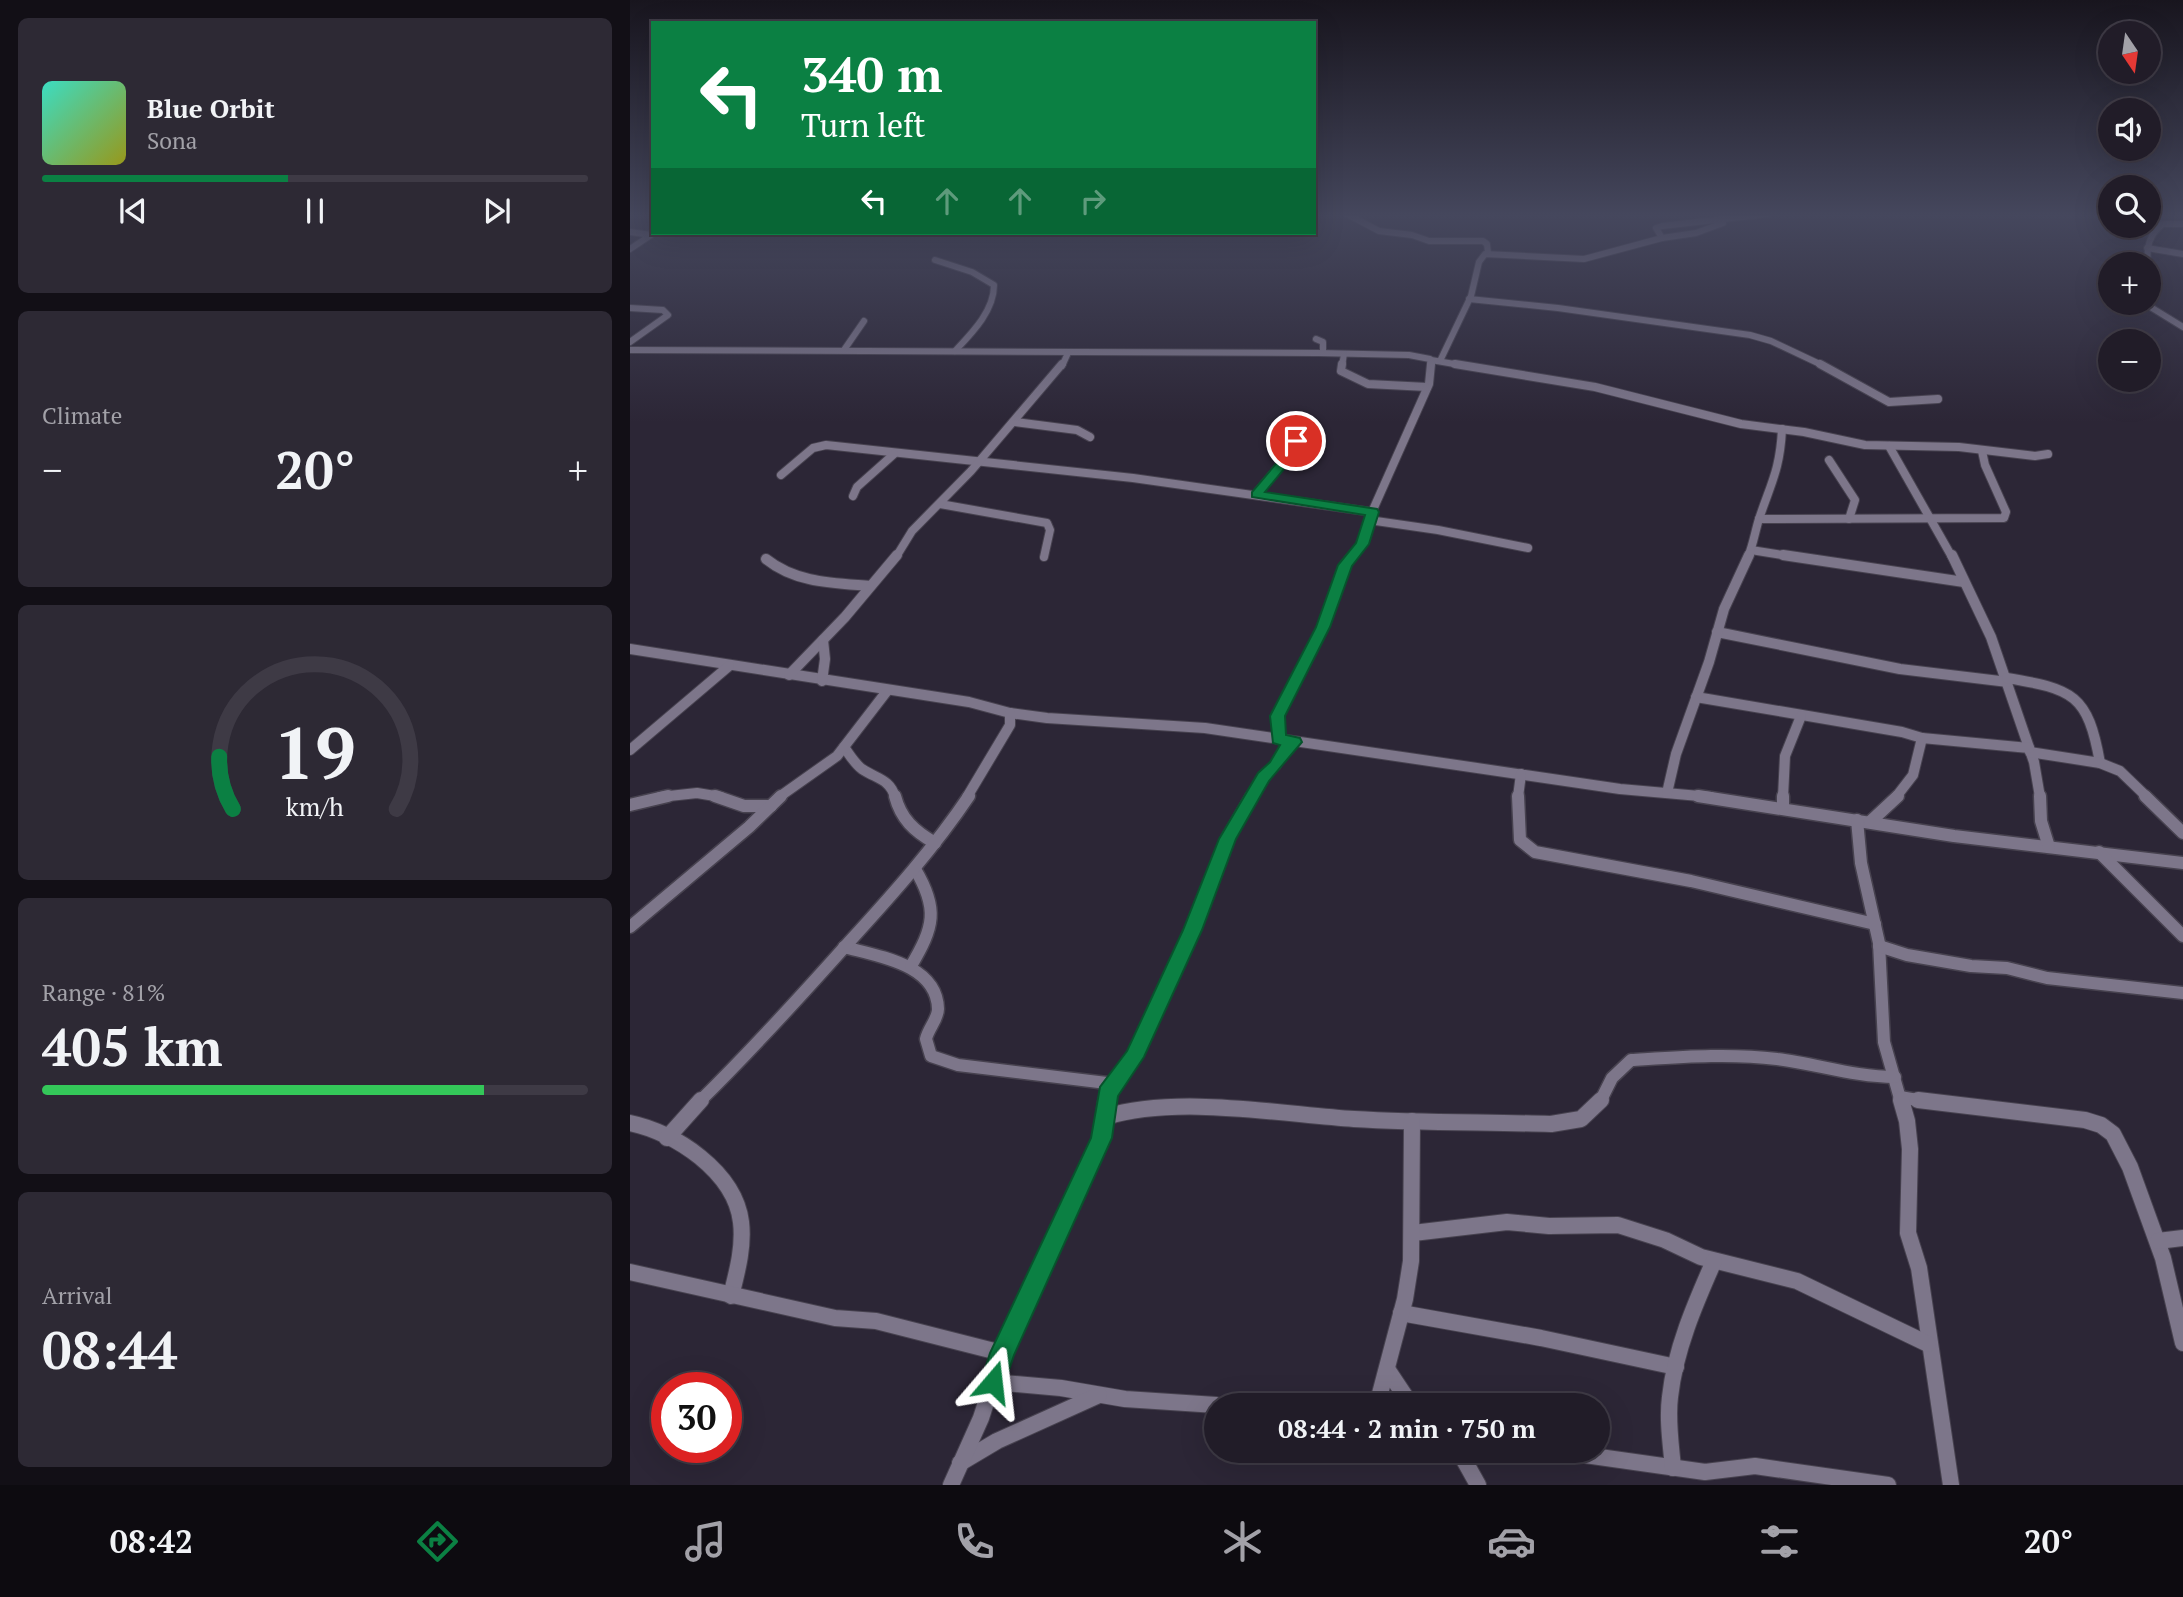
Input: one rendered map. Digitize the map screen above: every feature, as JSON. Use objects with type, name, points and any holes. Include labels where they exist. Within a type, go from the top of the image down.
[{"type":"street","points":[[955,351],[987,309],[995,291],[991,283]]},
{"type":"street","points":[[1440,361],[1469,299],[1473,283]]},
{"type":"street","points":[[1469,299],[1751,335],[1772,341],[1833,370],[1889,402],[1938,399]]},
{"type":"street","points":[[630,308],[663,310],[668,315],[630,342]]},
{"type":"street","points":[[2161,313],[2183,327]]},
{"type":"street","points":[[844,350],[864,321]]},
{"type":"street","points":[[1315,339],[1323,342],[1323,353]]},
{"type":"street","points":[[630,350],[1409,355],[1595,387],[1741,424],[1865,444],[1959,447],[2035,456],[2048,454]]},
{"type":"street","points":[[789,675],[901,550],[912,531],[1015,422],[1061,368],[1068,353]]},
{"type":"street","points":[[1344,354],[1341,372],[1357,381],[1427,387]]},
{"type":"street","points":[[1278,739],[1278,716],[1282,705],[1323,627],[1345,565],[1362,544],[1371,516],[1433,373],[1431,360]]},
{"type":"street","points":[[1256,494],[1284,461],[1296,441],[1299,429],[1291,420]]},
{"type":"street","points":[[1015,422],[1077,430],[1090,437]]},
{"type":"street","points":[[1667,793],[1676,754],[1724,609],[1751,550],[1759,519],[1779,468],[1782,429]]},
{"type":"street","points":[[781,475],[819,445],[1256,494],[1528,548]]},
{"type":"street","points":[[1889,446],[1931,517],[1992,637],[2030,750],[2040,790],[2041,821],[2049,847]]},
{"type":"street","points":[[1759,519],[1994,519],[2006,515],[1985,465],[1982,451]]},
{"type":"street","points":[[853,496],[863,481],[894,454]]},
{"type":"street","points":[[1829,460],[1855,500],[1849,519]]},
{"type":"street","points":[[940,504],[1047,523],[1050,530],[1044,557]]},
{"type":"street","points":[[1751,550],[1964,582]]},
{"type":"street","points":[[766,559],[773,566],[808,579],[870,586]]},
{"type":"street","points":[[1717,632],[1900,669],[2056,687],[2078,699],[2086,709],[2097,740],[2100,764]]},
{"type":"street","points":[[822,681],[823,640]]},
{"type":"street","points":[[630,649],[969,702],[1010,713],[1110,723],[1205,728],[1572,783],[1783,808],[1954,836],[2183,863]]},
{"type":"street","points":[[630,750],[729,666]]},
{"type":"street","points":[[630,927],[750,827],[803,778],[836,757],[887,691]]},
{"type":"street","points":[[1696,696],[1902,732],[1922,738],[2030,750],[2100,764],[2120,771],[2183,833]]},
{"type":"street","points":[[667,1138],[694,1107],[760,1042],[915,869],[988,766],[1010,725],[1010,713]]},
{"type":"street","points":[[1783,808],[1785,756],[1801,716]]},
{"type":"street","points":[[1922,738],[1913,775],[1902,792],[1864,821],[1861,863],[1879,946],[1884,1042],[1907,1121],[1910,1149],[1908,1233],[1919,1268],[1928,1344],[1951,1485]]},
{"type":"street","points":[[951,1485],[981,1418],[1002,1353],[1089,1169],[1101,1138],[1106,1117],[1107,1094],[1134,1057],[1192,930],[1227,839],[1263,777],[1276,765],[1283,751],[1294,742]]},
{"type":"street","points":[[844,747],[860,768],[886,780],[892,786],[900,814],[919,834],[935,843]]},
{"type":"street","points":[[1521,774],[1517,807],[1520,840],[1535,852],[1691,881],[1875,924]]},
{"type":"street","points":[[630,805],[691,792],[710,794],[742,807],[771,806]]},
{"type":"street","points":[[2099,852],[2183,936]]},
{"type":"street","points":[[912,966],[928,940],[934,919],[933,905],[926,885],[915,869]]},
{"type":"street","points":[[1879,946],[1907,955],[1971,966],[2007,968],[2048,978],[2183,993]]},
{"type":"street","points":[[844,947],[912,966],[935,992],[939,1013],[926,1034],[924,1045],[931,1056],[971,1067],[1115,1084]]},
{"type":"street","points":[[1106,1117],[1128,1110],[1176,1106],[1412,1121],[1551,1124],[1581,1119],[1595,1108],[1606,1094],[1612,1078],[1631,1060],[1750,1056],[1796,1062],[1866,1078],[1895,1077]]},
{"type":"street","points":[[1900,1097],[1955,1106],[2085,1120],[2101,1125],[2113,1134],[2125,1156],[2158,1241],[2183,1343]]},
{"type":"street","points":[[1380,1393],[1401,1314],[1411,1262],[1412,1121]]},
{"type":"street","points":[[630,1123],[640,1124],[693,1152],[724,1184],[739,1210],[741,1252],[731,1296]]},
{"type":"street","points":[[1413,1233],[1507,1222],[1549,1226],[1618,1226],[1665,1240],[1714,1261],[1797,1280],[1928,1344]]},
{"type":"street","points":[[2158,1241],[2183,1238]]},
{"type":"street","points":[[1673,1468],[1669,1427],[1670,1398],[1676,1367],[1696,1300],[1714,1261]]},
{"type":"street","points":[[630,1272],[835,1318],[876,1321],[1002,1353]]},
{"type":"street","points":[[1401,1314],[1541,1338],[1676,1367]]},
{"type":"street","points":[[1387,1369],[1403,1393]]},
{"type":"street","points":[[993,1382],[1061,1388],[1125,1399],[1204,1404]]},
{"type":"street","points":[[960,1463],[997,1441],[1099,1395]]},
{"type":"street","points":[[1610,1459],[1705,1472],[1755,1466],[1888,1485]]},
{"type":"street","points":[[1465,1463],[1478,1485]]},
{"type":"route","points":[[993,1382],[1002,1353],[1089,1169],[1105,1126],[1107,1094],[1134,1057],[1192,930],[1227,839],[1263,777],[1276,765],[1283,751],[1294,742],[1278,739],[1278,716],[1323,627],[1344,575],[1345,565],[1362,544],[1372,512],[1256,494],[1284,461],[1296,441]]}]
